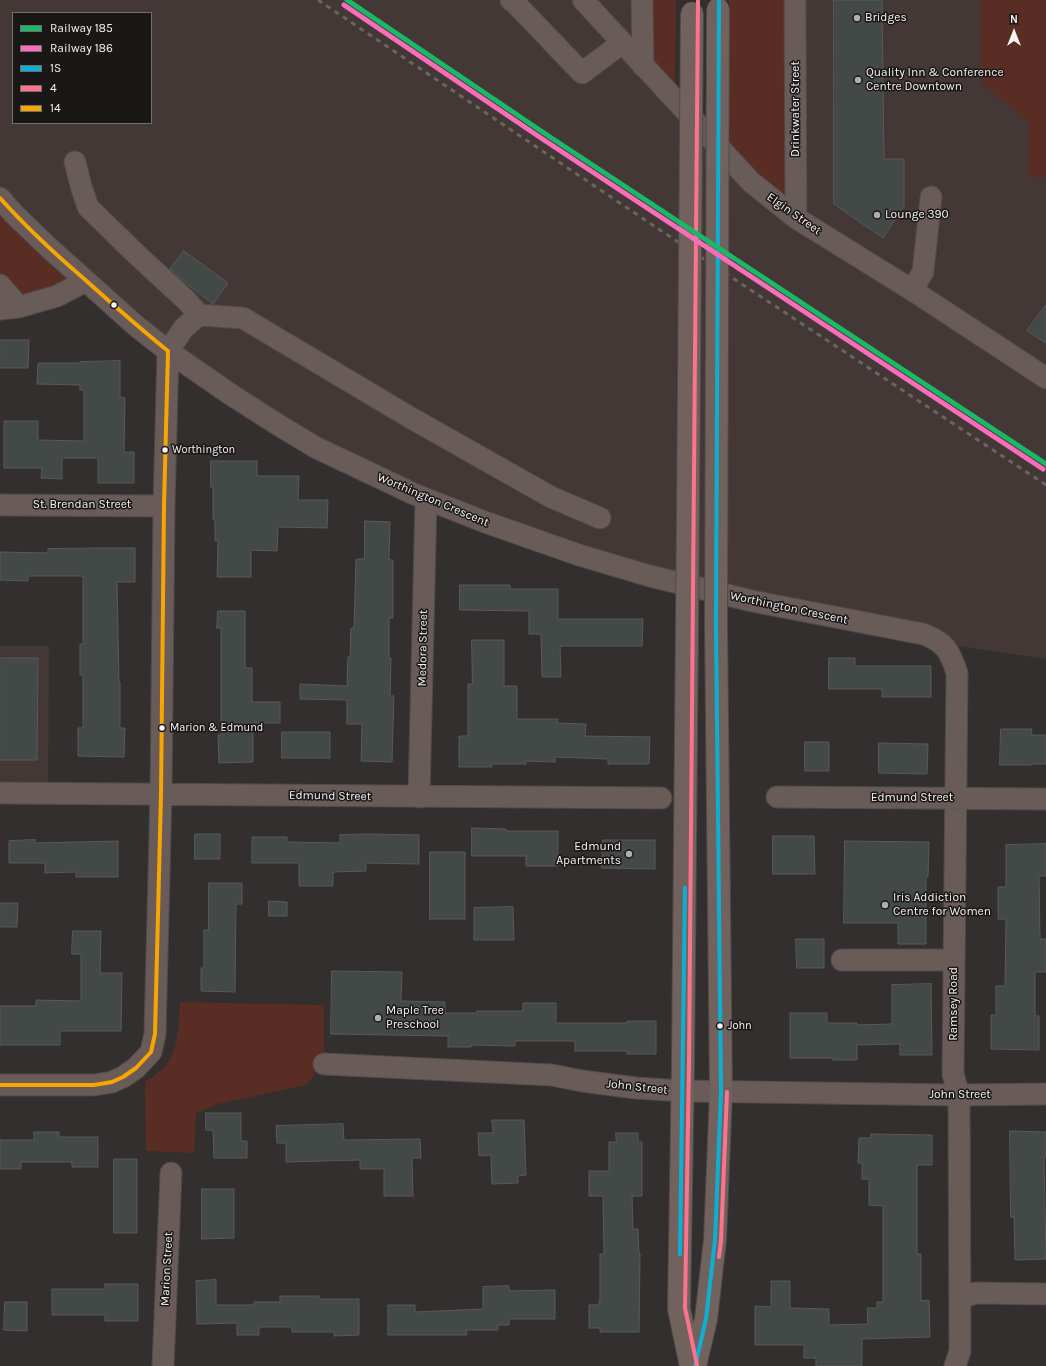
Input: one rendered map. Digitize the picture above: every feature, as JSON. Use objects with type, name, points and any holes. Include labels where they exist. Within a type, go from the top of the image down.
[{"type":"main road","points":[[696,1366],[706,1319],[715,1240],[721,1092],[716,625],[718,4]]},
{"type":"main road","points":[[691,1366],[679,1309],[683,1091],[692,7]]},
{"type":"street","points":[[511,0],[582,73],[622,43]]},
{"type":"street","name":"Elgin Street","points":[[583,0],[751,182],[796,218],[912,290],[1046,378]]},
{"type":"street","points":[[642,0],[643,66]]},
{"type":"street","name":"Drinkwater Street","points":[[795,0],[796,218]]},
{"type":"street","points":[[75,162],[88,207],[134,252],[188,301],[199,315]]},
{"type":"street","points":[[912,290],[922,272],[931,197]]},
{"type":"street","name":"Worthington Crescent","points":[[0,198],[46,246],[135,325],[168,351],[230,394],[315,447],[426,500],[579,555],[650,576],[752,602],[923,634],[944,644]]},
{"type":"street","points":[[0,285],[10,308],[57,296],[86,281]]},
{"type":"street","points":[[0,1085],[94,1085],[112,1082],[123,1077],[136,1068],[150,1052],[155,1034],[161,794],[164,506],[168,351],[184,328],[199,315],[243,318],[411,418],[551,497],[600,518]]},
{"type":"street","name":"Medora Street","points":[[419,797],[426,500]]},
{"type":"street","name":"St. Brendan Street","points":[[0,505],[164,506]]},
{"type":"street","name":"Ramsey Road","points":[[944,644],[952,657],[957,672],[953,1074],[959,1096],[960,1351],[955,1366]]},
{"type":"street","name":"Edmund Street","points":[[0,793],[661,798]]},
{"type":"street","name":"Edmund Street","points":[[777,798],[1046,799]]},
{"type":"street","points":[[842,960],[954,960]]},
{"type":"street","name":"John Street","points":[[324,1064],[552,1075],[636,1088],[683,1091],[959,1096],[1046,1094]]},
{"type":"street","name":"Marion Street","points":[[163,1366],[171,1173]]},
{"type":"street","points":[[960,1298],[976,1293],[1046,1294]]},
{"type":"shaded area","points":[[0,0],[642,0],[641,62],[730,144],[794,0],[980,0],[981,82],[1029,123],[1028,176],[1046,177],[1046,659],[945,644],[753,601],[414,493],[184,360],[0,196]]},
{"type":"shaded area","points":[[642,0],[676,0],[675,98],[641,62]]},
{"type":"shaded area","points":[[729,0],[794,0],[806,214],[762,179],[730,144]]},
{"type":"shaded area","points":[[980,0],[1046,0],[1046,177],[1028,177],[1029,123],[981,82]]},
{"type":"shaded area","points":[[0,196],[86,279],[17,306],[0,287]]},
{"type":"shaded area","points":[[0,646],[49,646],[48,791],[0,791]]},
{"type":"shaded area","points":[[180,1002],[324,1005],[324,1063],[306,1085],[218,1104],[196,1113],[194,1153],[146,1151],[145,1082],[157,1074],[167,1064],[171,1057],[178,1034]]},
{"type":"building","name":"Quality Inn & Conference Centre Downtown","points":[[834,0],[882,0],[884,159],[904,159],[904,206],[883,238],[834,204]]},
{"type":"building","points":[[184,251],[228,283],[213,304],[170,269]]},
{"type":"building","points":[[1046,305],[1046,343],[1027,331]]},
{"type":"building","points":[[0,340],[29,340],[28,368],[0,368]]},
{"type":"building","points":[[120,361],[120,397],[125,398],[124,452],[134,452],[134,483],[98,483],[98,458],[62,458],[62,479],[41,478],[42,468],[4,468],[4,421],[38,421],[38,440],[84,441],[84,390],[80,390],[80,385],[37,384],[38,363]]},
{"type":"building","points":[[211,461],[257,461],[257,476],[299,476],[298,500],[328,500],[327,528],[278,527],[277,551],[251,550],[251,577],[217,577],[218,541],[215,541],[215,520],[213,520]]},
{"type":"building","points":[[365,521],[390,522],[389,560],[393,560],[393,618],[389,618],[389,658],[391,658],[390,696],[394,696],[392,762],[361,761],[362,724],[347,724],[347,700],[300,699],[300,684],[347,686],[351,628],[354,628],[356,559],[364,559]]},
{"type":"building","points":[[135,548],[135,582],[117,582],[120,728],[125,728],[124,757],[78,756],[78,728],[83,728],[83,675],[80,675],[80,644],[83,644],[83,576],[28,576],[28,581],[0,580],[0,552],[48,553],[48,549]]},
{"type":"building","points":[[460,585],[510,585],[510,589],[558,589],[558,619],[643,619],[642,646],[560,646],[561,677],[542,677],[541,634],[529,634],[529,611],[460,610]]},
{"type":"building","points":[[218,611],[245,611],[245,668],[252,668],[252,702],[280,702],[280,723],[253,723],[253,762],[219,763],[218,735],[221,735],[221,628],[217,628]]},
{"type":"building","points":[[472,640],[504,640],[504,686],[517,686],[517,719],[558,719],[557,723],[586,724],[585,736],[650,737],[649,764],[608,764],[608,759],[555,757],[555,762],[526,761],[526,764],[492,764],[492,767],[459,767],[459,736],[468,736],[468,684],[472,684]]},
{"type":"building","points":[[0,658],[38,658],[37,760],[0,760]]},
{"type":"building","points":[[829,658],[855,658],[855,666],[931,666],[931,697],[882,697],[882,689],[829,689]]},
{"type":"building","points":[[1001,729],[1032,729],[1031,735],[1046,735],[1046,764],[1000,765]]},
{"type":"building","points":[[282,732],[330,732],[330,758],[282,758]]},
{"type":"building","points":[[805,742],[829,742],[829,771],[805,771]]},
{"type":"building","points":[[879,743],[928,744],[927,774],[879,773]]},
{"type":"building","points":[[472,828],[506,829],[506,831],[558,831],[558,866],[526,866],[526,856],[472,856]]},
{"type":"building","points":[[195,834],[220,834],[220,859],[195,859]]},
{"type":"building","points":[[340,835],[419,835],[419,864],[366,863],[366,871],[333,872],[333,886],[299,886],[299,863],[252,863],[252,837],[287,837],[287,842],[340,843]]},
{"type":"building","points":[[773,836],[814,836],[815,874],[773,874]]},
{"type":"building","points":[[35,840],[35,843],[118,841],[118,877],[76,877],[76,872],[45,873],[45,863],[9,863],[9,841]]},
{"type":"building","name":"Edmund Apartments","points":[[603,840],[655,840],[655,869],[602,868]]},
{"type":"building","points":[[845,841],[929,842],[928,877],[926,877],[926,944],[898,944],[898,923],[844,923]]},
{"type":"building","points":[[1046,844],[1046,876],[1039,876],[1040,939],[1046,939],[1046,972],[1035,972],[1035,1016],[1039,1016],[1039,1050],[991,1049],[991,1015],[996,1015],[996,986],[1005,986],[1006,919],[998,919],[998,887],[1006,887],[1006,845]]},
{"type":"building","points":[[430,852],[465,852],[465,919],[430,919]]},
{"type":"building","points":[[209,883],[242,883],[242,904],[236,904],[235,992],[201,991],[201,968],[204,968],[204,930],[208,930]]},
{"type":"building","points":[[269,901],[287,902],[287,916],[269,916]]},
{"type":"building","points":[[0,903],[18,903],[17,927],[0,927]]},
{"type":"building","points":[[513,907],[514,940],[474,940],[474,908]]},
{"type":"building","points":[[73,931],[101,931],[100,973],[122,973],[121,1031],[60,1031],[60,1045],[0,1045],[0,1006],[36,1006],[36,1000],[81,1001],[81,954],[72,954]]},
{"type":"building","points":[[796,939],[824,939],[824,968],[797,968]]},
{"type":"building","points":[[332,971],[402,972],[401,1001],[445,1002],[445,1013],[523,1011],[523,1003],[556,1003],[556,1023],[627,1023],[627,1021],[656,1021],[656,1054],[627,1054],[627,1051],[575,1051],[575,1041],[515,1041],[515,1046],[471,1045],[471,1047],[448,1047],[448,1036],[331,1034]]},
{"type":"building","points":[[931,984],[932,1055],[900,1055],[900,1044],[857,1045],[857,1060],[833,1060],[833,1058],[790,1058],[790,1013],[827,1013],[827,1023],[857,1023],[857,1025],[892,1024],[892,985]]},
{"type":"building","points":[[206,1113],[241,1113],[241,1141],[247,1141],[247,1158],[214,1158],[213,1130],[206,1130]]},
{"type":"building","points":[[492,1120],[524,1120],[526,1175],[518,1176],[518,1183],[492,1184],[491,1155],[479,1156],[478,1133],[493,1133]]},
{"type":"building","points":[[343,1124],[344,1140],[420,1139],[421,1158],[412,1158],[413,1196],[384,1196],[384,1169],[360,1169],[360,1160],[286,1162],[286,1143],[277,1143],[276,1126]]},
{"type":"building","points":[[1010,1131],[1046,1132],[1046,1157],[1044,1157],[1046,1259],[1015,1260],[1014,1217],[1011,1217]]},
{"type":"building","points":[[34,1132],[59,1132],[59,1137],[98,1137],[98,1167],[72,1167],[72,1162],[21,1162],[21,1169],[0,1169],[0,1140],[34,1140]]},
{"type":"building","points":[[616,1133],[638,1133],[638,1142],[642,1142],[642,1196],[632,1196],[633,1229],[638,1229],[640,1254],[639,1332],[600,1332],[600,1328],[589,1328],[589,1305],[599,1305],[600,1301],[600,1254],[604,1254],[603,1196],[589,1196],[589,1171],[609,1171],[609,1142],[616,1142]]},
{"type":"building","points":[[871,1134],[932,1135],[932,1165],[917,1165],[917,1254],[921,1254],[921,1301],[929,1300],[930,1337],[862,1339],[862,1366],[816,1366],[816,1358],[804,1358],[804,1345],[755,1345],[755,1306],[771,1307],[771,1281],[790,1281],[790,1308],[829,1309],[829,1325],[868,1324],[867,1308],[877,1308],[877,1302],[883,1302],[883,1206],[869,1205],[869,1179],[862,1179],[862,1163],[858,1163],[859,1138],[871,1138]]},
{"type":"building","points":[[114,1159],[137,1159],[137,1233],[114,1233]]},
{"type":"building","points":[[202,1189],[234,1189],[234,1238],[202,1239]]},
{"type":"building","points":[[216,1280],[216,1305],[254,1305],[254,1302],[280,1302],[280,1296],[319,1296],[319,1299],[359,1299],[359,1335],[334,1336],[334,1332],[292,1332],[292,1327],[259,1327],[259,1335],[237,1335],[237,1323],[197,1324],[196,1281]]},
{"type":"building","points":[[105,1284],[138,1284],[138,1321],[105,1321],[105,1315],[52,1315],[52,1289],[105,1289]]},
{"type":"building","points":[[509,1286],[509,1291],[555,1290],[555,1319],[509,1319],[509,1325],[498,1325],[498,1330],[466,1330],[467,1335],[388,1335],[388,1305],[415,1305],[415,1312],[483,1309],[483,1287]]},
{"type":"building","points":[[5,1302],[27,1302],[27,1331],[4,1330]]},
{"type":"railway","points":[[318,0],[660,230],[1046,485]]},
{"type":"rail line","name":"185","points":[[347,0],[547,135],[1046,464]]},
{"type":"rail line","name":"186","points":[[344,5],[544,140],[1043,469]]},
{"type":"transit line","name":"4","points":[[697,1365],[685,1308],[689,1063],[698,0]]},
{"type":"transit line","name":"1S","points":[[695,1366],[706,1319],[715,1240],[721,1092],[716,625],[719,0]]},
{"type":"transit line","name":"14","points":[[0,198],[29,229],[60,258],[168,351],[164,506],[161,794],[155,1034],[151,1052],[136,1068],[123,1077],[112,1082],[94,1085],[0,1085]]},
{"type":"transit line","name":"1S","points":[[680,1254],[685,888]]},
{"type":"transit line","name":"4","points":[[719,1257],[727,1092]]},
{"type":"place","name":"Bridges","points":[[857,18]]},
{"type":"place","name":"Quality Inn & Conference Centre Downtown","points":[[858,80]]},
{"type":"place","name":"Lounge 390","points":[[877,215]]},
{"type":"place","name":"Worthington","points":[[165,450]]},
{"type":"place","name":"Marion & Edmund","points":[[162,728]]},
{"type":"place","name":"Edmund Apartments","points":[[629,854]]},
{"type":"place","name":"Iris Addiction Centre for Women","points":[[885,905]]},
{"type":"place","name":"Maple Tree Preschool","points":[[378,1018]]},
{"type":"place","name":"John","points":[[720,1026]]}]
